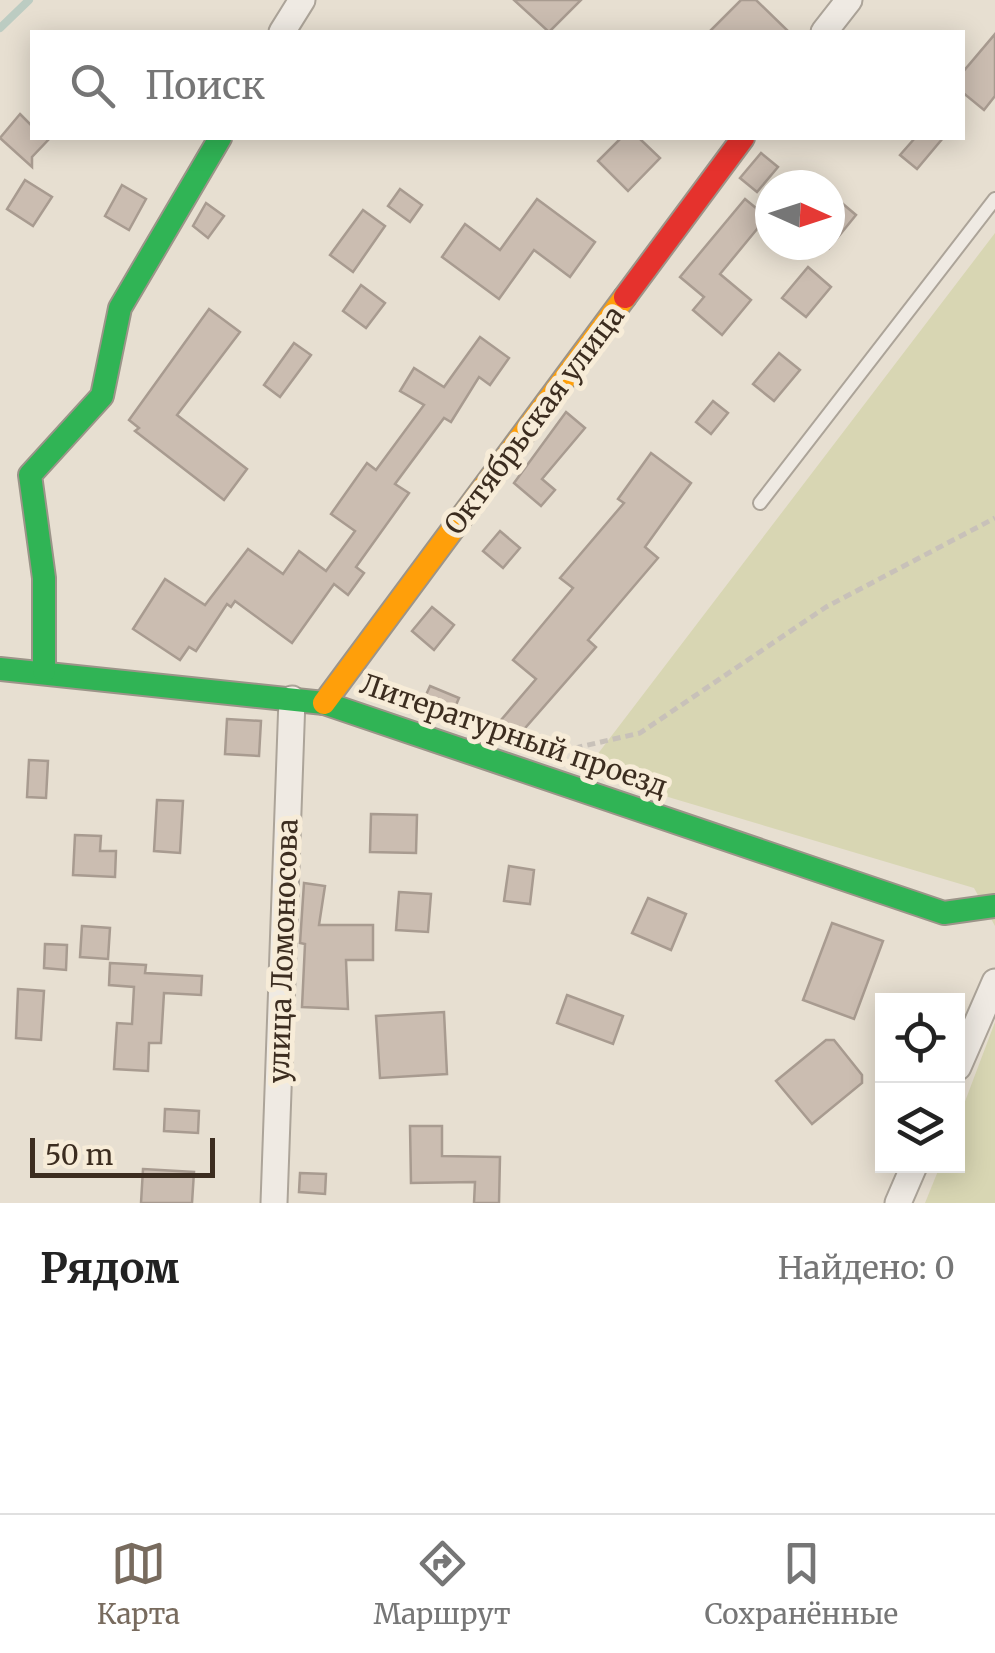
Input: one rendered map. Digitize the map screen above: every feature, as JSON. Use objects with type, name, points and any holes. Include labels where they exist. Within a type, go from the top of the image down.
[{"type":"street","points":[[283,30],[302,0]]},
{"type":"street","points":[[826,30],[849,0]]},
{"type":"street","points":[[44,671],[44,578],[30,475],[102,396],[120,308],[219,140]]},
{"type":"street","name":"Октябрьская улица","points":[[324,703],[742,140]]},
{"type":"street","name":"Литературный проезд","points":[[0,669],[324,703],[944,913],[995,906]]},
{"type":"street","name":"улица Ломоносова","points":[[274,1203],[292,699]]},
{"type":"street","points":[[965,1051],[995,982]]},
{"type":"street","points":[[898,1203],[911,1173]]},
{"type":"lane","points":[[760,503],[995,199]]},
{"type":"path","points":[[505,764],[640,733],[826,607],[995,518]]},
{"type":"shaded area","points":[[995,233],[995,926],[974,888],[584,772]]},
{"type":"shaded area","points":[[995,1022],[995,1203],[925,1203],[937,1173],[965,1173],[965,1101]]},
{"type":"building","points":[[514,0],[581,0],[551,30]]},
{"type":"building","points":[[741,0],[756,0],[787,30],[711,30]]},
{"type":"building","points":[[995,34],[995,96],[984,110],[965,94],[965,69]]},
{"type":"building","points":[[20,114],[30,124],[30,140],[48,140],[32,157],[32,167],[0,138]]},
{"type":"building","points":[[619,140],[641,140],[660,158],[628,191],[598,161]]},
{"type":"building","points":[[913,140],[941,140],[917,169],[900,155]]},
{"type":"building","points":[[761,153],[778,167],[755,170],[755,190],[740,178]]},
{"type":"building","points":[[25,180],[52,197],[33,226],[7,209]]},
{"type":"building","points":[[122,185],[146,199],[129,230],[105,216]]},
{"type":"building","points":[[400,189],[422,205],[410,222],[388,206]]},
{"type":"building","points":[[537,199],[595,242],[570,277],[534,250],[499,299],[442,257],[465,224],[500,250]]},
{"type":"building","points":[[745,199],[755,207],[755,232],[720,274],[751,300],[722,335],[693,310],[704,297],[680,277]]},
{"type":"building","points":[[206,203],[224,216],[208,238],[193,226]]},
{"type":"building","points":[[845,206],[856,215],[845,229]]},
{"type":"building","points":[[363,210],[385,226],[353,272],[330,255]]},
{"type":"building","points":[[808,267],[831,287],[806,317],[782,298]]},
{"type":"building","points":[[361,285],[385,303],[366,328],[343,311]]},
{"type":"building","points":[[209,309],[240,332],[177,415],[247,469],[224,500],[135,431],[139,428],[129,420]]},
{"type":"building","points":[[480,337],[509,358],[490,385],[479,377],[451,422],[444,418],[395,484],[409,493],[356,567],[364,573],[348,595],[334,584],[292,643],[235,601],[231,607],[227,604],[196,651],[189,647],[180,660],[133,629],[165,579],[205,605],[248,549],[283,574],[299,551],[326,571],[355,531],[331,514],[367,463],[376,470],[424,405],[400,391],[414,368],[444,387]]},
{"type":"building","points":[[294,343],[311,355],[280,397],[264,385]]},
{"type":"building","points":[[779,353],[800,370],[774,401],[753,384]]},
{"type":"building","points":[[713,401],[728,413],[711,434],[696,422]]},
{"type":"building","points":[[566,412],[585,428],[542,479],[555,490],[541,506],[514,483]]},
{"type":"building","points":[[651,453],[691,483],[645,547],[658,558],[588,640],[596,647],[519,735],[501,720],[536,679],[513,660],[573,588],[560,578],[624,503],[618,499]]},
{"type":"building","points":[[500,531],[520,548],[503,568],[483,551]]},
{"type":"building","points":[[432,607],[454,625],[434,650],[412,631]]},
{"type":"building","points":[[430,686],[459,698],[450,719],[421,706]]},
{"type":"building","points":[[227,719],[261,721],[259,756],[225,754]]},
{"type":"building","points":[[29,760],[48,761],[46,798],[27,797]]},
{"type":"building","points":[[157,800],[183,801],[180,853],[154,851]]},
{"type":"building","points":[[371,814],[417,815],[416,853],[370,852]]},
{"type":"building","points":[[75,835],[101,836],[100,851],[116,851],[115,877],[73,875]]},
{"type":"building","points":[[509,866],[534,870],[530,904],[504,901]]},
{"type":"building","points":[[304,883],[325,886],[319,925],[373,925],[373,960],[346,960],[348,1009],[302,1007],[305,944],[300,943]]},
{"type":"building","points":[[399,892],[431,894],[428,932],[396,930]]},
{"type":"building","points":[[648,898],[686,914],[671,950],[632,933]]},
{"type":"building","points":[[832,923],[883,941],[854,1019],[803,1000]]},
{"type":"building","points":[[82,926],[110,928],[108,959],[80,957]]},
{"type":"building","points":[[45,944],[67,945],[66,970],[44,968]]},
{"type":"building","points":[[110,963],[146,965],[145,973],[202,976],[201,995],[164,993],[161,1043],[149,1043],[148,1071],[114,1069],[117,1023],[132,1024],[134,987],[109,985]]},
{"type":"building","points":[[18,989],[44,991],[41,1040],[16,1038]]},
{"type":"building","points":[[567,995],[623,1016],[613,1044],[557,1023]]},
{"type":"building","points":[[444,1012],[447,1074],[380,1078],[376,1016]]},
{"type":"building","points":[[826,1040],[834,1040],[862,1075],[862,1083],[812,1124],[776,1081]]},
{"type":"building","points":[[165,1109],[199,1111],[198,1133],[164,1131]]},
{"type":"building","points":[[410,1126],[442,1126],[442,1156],[500,1157],[499,1203],[474,1203],[475,1182],[411,1183]]},
{"type":"building","points":[[143,1169],[194,1172],[192,1203],[141,1203]]},
{"type":"building","points":[[300,1173],[326,1174],[325,1194],[299,1192]]},
{"type":"waterway","points":[[0,28],[29,0]]},
{"type":"traffic: fast","points":[[44,671],[44,578],[30,475],[102,396],[120,308],[219,140]]},
{"type":"traffic: fast","points":[[0,669],[324,703],[944,913],[995,906]]},
{"type":"traffic: slow","points":[[324,703],[625,297]]},
{"type":"traffic: jam","points":[[625,297],[742,140]]}]
